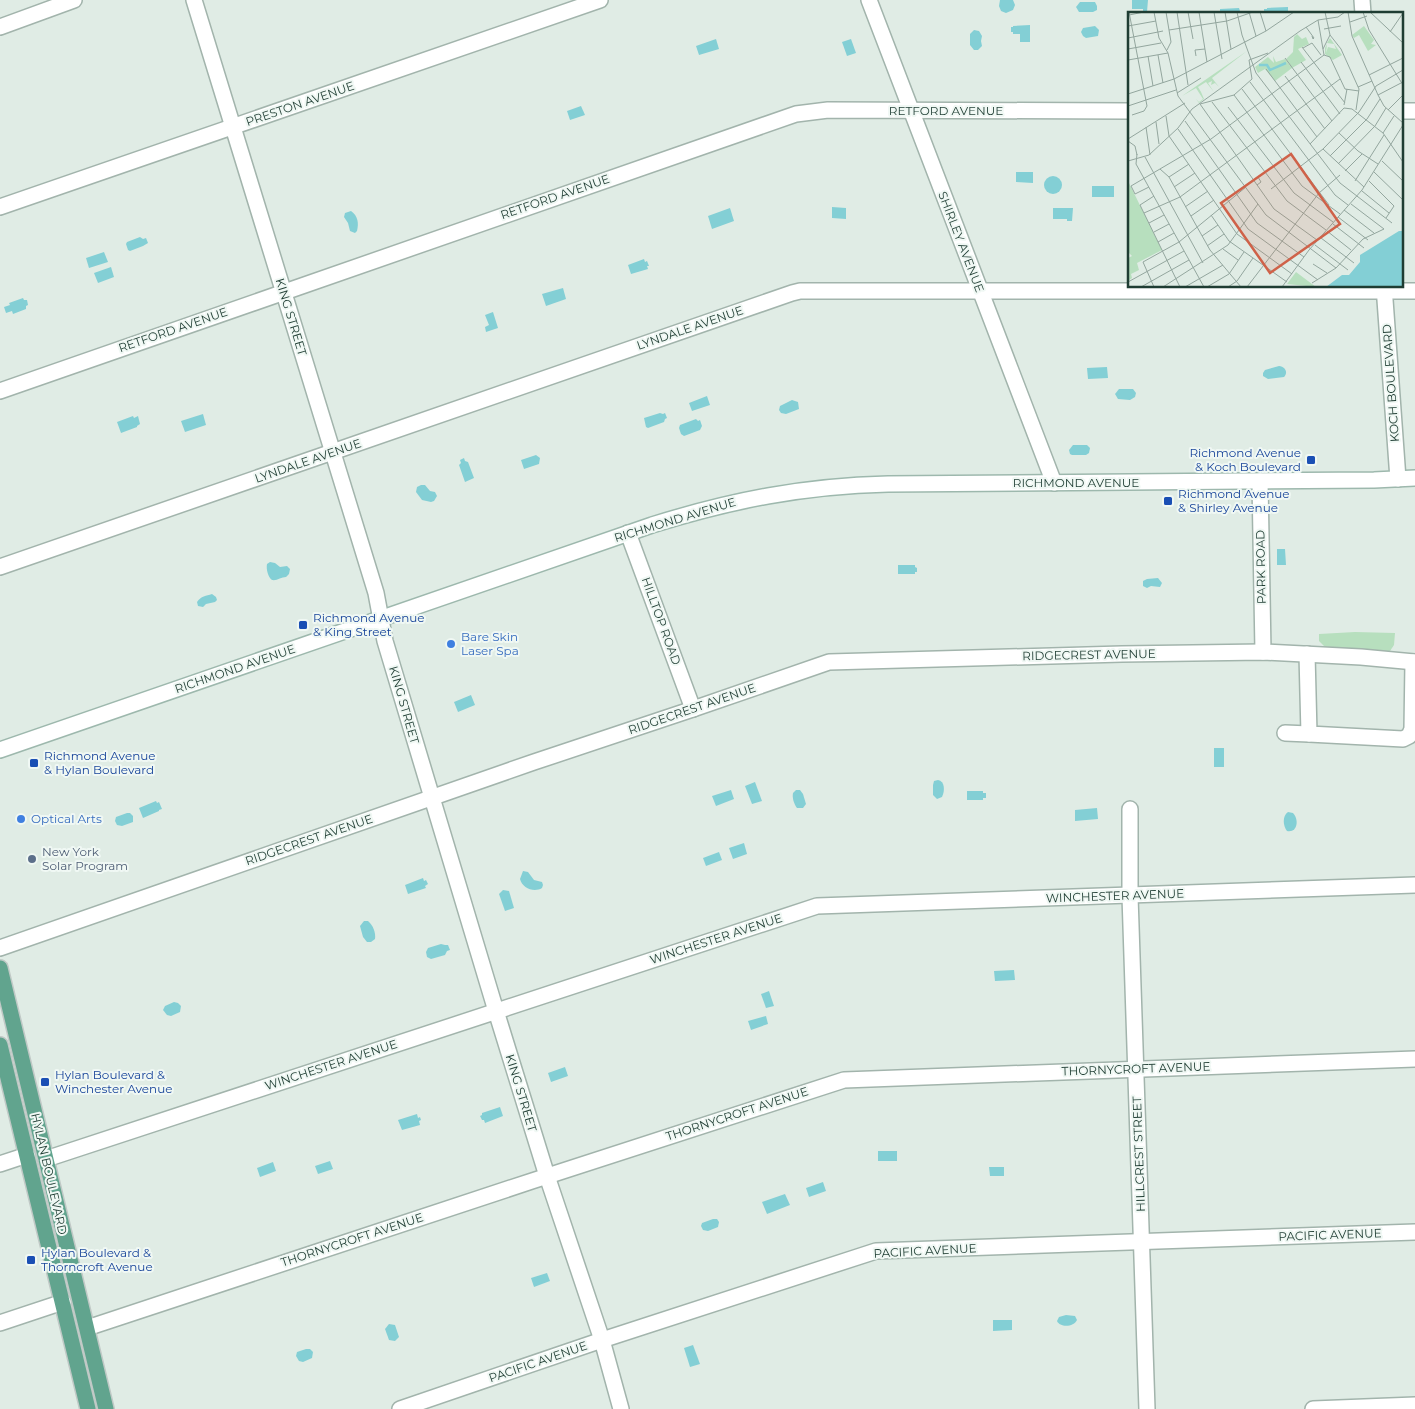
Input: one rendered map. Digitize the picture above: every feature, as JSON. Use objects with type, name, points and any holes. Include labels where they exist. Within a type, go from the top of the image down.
[{"type":"main road","name":"HYLAN BOULEVARD","points":[[0,968],[106,1409]]},
{"type":"main road","name":"HYLAN BOULEVARD","points":[[0,1045],[88,1409]]},
{"type":"street","points":[[0,27],[74,0]]},
{"type":"street","name":"KING STREET","points":[[194,0],[376,593],[385,641],[496,1011],[547,1176],[602,1340],[621,1409]]},
{"type":"street","name":"PRESTON AVENUE","points":[[0,207],[600,0]]},
{"type":"street","name":"SHIRLEY AVENUE","points":[[869,0],[1054,483]]},
{"type":"street","name":"RETFORD AVENUE","points":[[0,391],[785,117],[822,110],[1128,111]]},
{"type":"street","points":[[1402,111],[1415,111]]},
{"type":"street","name":"LYNDALE AVENUE","points":[[0,567],[792,293],[808,290],[980,292],[1384,289],[1415,291]]},
{"type":"street","name":"KOCH BOULEVARD","points":[[1384,289],[1398,479]]},
{"type":"street","name":"RICHMOND AVENUE","points":[[0,750],[628,533],[714,507],[791,491],[864,485],[1415,478]]},
{"type":"street","name":"PARK ROAD","points":[[1260,481],[1263,652]]},
{"type":"street","name":"HILLTOP ROAD","points":[[628,533],[693,709]]},
{"type":"street","name":"RIDGECREST AVENUE","points":[[0,948],[582,745],[829,662],[1263,652],[1414,662]]},
{"type":"street","points":[[1308,654],[1309,734]]},
{"type":"street","points":[[1285,733],[1403,739],[1409,736],[1412,729],[1414,662]]},
{"type":"street","name":"HILLCREST STREET","points":[[1130,809],[1130,896],[1147,1409]]},
{"type":"street","name":"WINCHESTER AVENUE","points":[[46,1159],[817,906],[1415,885]]},
{"type":"street","name":"THORNYCROFT AVENUE","points":[[87,1328],[844,1080],[1415,1059]]},
{"type":"street","points":[[0,1164],[27,1155]]},
{"type":"street","name":"PACIFIC AVENUE","points":[[400,1409],[433,1404],[602,1340],[876,1251],[1415,1232]]},
{"type":"street","points":[[0,1322],[63,1302]]},
{"type":"street","points":[[1313,1409],[1415,1405]]},
{"type":"green space","points":[[1355,632],[1395,633],[1394,645],[1390,651],[1352,651],[1326,648],[1319,641],[1319,634]]},
{"type":"water","points":[[1000,0],[1013,0],[1015,5],[1013,10],[1006,13],[1001,11],[999,6]]},
{"type":"water","points":[[1132,0],[1148,0],[1147,12],[1143,12],[1143,9],[1132,9]]},
{"type":"water","points":[[1080,2],[1095,2],[1097,10],[1093,12],[1079,12],[1076,7]]},
{"type":"water","points":[[1288,7],[1288,12],[1264,12],[1264,9]]},
{"type":"water","points":[[1239,8],[1242,12],[1220,12],[1220,9]]},
{"type":"water","points":[[1030,25],[1030,42],[1020,42],[1020,34],[1013,34],[1011,32],[1011,27],[1013,26]]},
{"type":"water","points":[[1095,26],[1099,30],[1098,36],[1086,38],[1083,36],[1081,32],[1083,28]]},
{"type":"water","points":[[974,30],[979,31],[982,36],[982,46],[978,50],[974,50],[970,45],[970,34]]},
{"type":"water","points":[[716,39],[719,49],[699,55],[696,46]]},
{"type":"water","points":[[851,39],[856,53],[847,56],[842,42]]},
{"type":"water","points":[[581,106],[585,115],[570,120],[567,111]]},
{"type":"water","points":[[1016,172],[1033,172],[1033,183],[1016,182]]},
{"type":"water","points":[[1049,176],[1057,176],[1062,181],[1060,192],[1049,194],[1044,189],[1044,181]]},
{"type":"water","points":[[1092,186],[1114,186],[1114,197],[1092,197]]},
{"type":"water","points":[[832,207],[846,208],[846,219],[832,218]]},
{"type":"water","points":[[730,208],[734,221],[712,229],[708,216]]},
{"type":"water","points":[[1053,208],[1073,208],[1072,221],[1053,219]]},
{"type":"water","points":[[351,211],[358,222],[358,228],[355,233],[350,231],[344,217],[345,213]]},
{"type":"water","points":[[140,237],[146,238],[148,243],[130,251],[128,250],[127,242]]},
{"type":"water","points":[[104,252],[108,262],[89,268],[86,258]]},
{"type":"water","points":[[644,259],[649,266],[647,266],[648,269],[631,274],[628,265]]},
{"type":"water","points":[[111,267],[114,277],[98,283],[94,273]]},
{"type":"water","points":[[563,288],[566,299],[546,306],[542,294]]},
{"type":"water","points":[[23,298],[27,300],[28,305],[26,309],[13,314],[12,311],[6,313],[4,307]]},
{"type":"water","points":[[493,312],[498,328],[486,332],[485,327],[489,325],[485,315]]},
{"type":"water","points":[[1279,366],[1286,370],[1284,377],[1268,379],[1263,376],[1265,370]]},
{"type":"water","points":[[1107,367],[1108,378],[1088,379],[1087,368]]},
{"type":"water","points":[[1119,389],[1133,389],[1136,393],[1135,397],[1130,400],[1118,399],[1115,394]]},
{"type":"water","points":[[707,396],[710,405],[692,411],[689,403]]},
{"type":"water","points":[[792,400],[798,402],[799,409],[786,414],[781,413],[779,410],[780,406]]},
{"type":"water","points":[[665,413],[667,418],[664,422],[646,427],[644,418]]},
{"type":"water","points":[[203,414],[206,425],[185,432],[181,421]]},
{"type":"water","points":[[133,416],[134,418],[138,416],[140,424],[121,433],[117,422]]},
{"type":"water","points":[[696,419],[700,420],[702,426],[700,430],[684,436],[681,434],[680,425]]},
{"type":"water","points":[[1073,445],[1087,445],[1090,448],[1089,453],[1086,455],[1070,454],[1069,450]]},
{"type":"water","points":[[536,455],[540,458],[539,464],[524,469],[521,460]]},
{"type":"water","points":[[464,458],[468,462],[474,478],[465,482],[459,465],[461,463],[460,460]]},
{"type":"water","points":[[425,485],[430,491],[435,492],[437,496],[434,501],[422,500],[416,492],[417,487]]},
{"type":"water","points":[[1277,549],[1285,549],[1286,565],[1277,565]]},
{"type":"water","points":[[270,562],[280,567],[287,566],[290,569],[289,574],[286,577],[272,580],[268,575],[267,568],[267,564]]},
{"type":"water","points":[[898,565],[915,565],[917,572],[915,574],[898,574]]},
{"type":"water","points":[[1158,578],[1162,583],[1160,587],[1151,586],[1147,588],[1143,586],[1143,581]]},
{"type":"water","points":[[212,594],[216,597],[217,600],[215,602],[206,604],[203,607],[198,606],[197,602],[200,599]]},
{"type":"water","points":[[471,695],[475,705],[458,712],[454,702]]},
{"type":"water","points":[[1214,748],[1224,748],[1224,767],[1214,767]]},
{"type":"water","points":[[938,780],[943,784],[944,792],[942,797],[937,799],[933,795],[933,785],[934,781]]},
{"type":"water","points":[[755,782],[762,801],[752,804],[745,786]]},
{"type":"water","points":[[731,790],[734,799],[716,806],[712,796]]},
{"type":"water","points":[[796,790],[800,790],[803,794],[806,804],[803,808],[797,808],[794,803],[793,793]]},
{"type":"water","points":[[967,791],[983,791],[983,793],[986,793],[986,798],[983,798],[983,800],[967,800]]},
{"type":"water","points":[[156,801],[157,803],[159,802],[162,809],[143,818],[139,808]]},
{"type":"water","points":[[1097,808],[1098,819],[1075,821],[1075,810]]},
{"type":"water","points":[[1288,812],[1293,813],[1297,822],[1295,828],[1291,831],[1287,831],[1284,824],[1284,818]]},
{"type":"water","points":[[127,813],[133,816],[133,822],[122,826],[117,825],[116,817]]},
{"type":"water","points":[[744,843],[747,854],[733,859],[729,848]]},
{"type":"water","points":[[719,852],[722,860],[706,866],[703,858]]},
{"type":"water","points":[[523,871],[528,872],[534,880],[542,882],[542,888],[532,890],[523,885],[520,879]]},
{"type":"water","points":[[423,878],[428,884],[425,886],[426,888],[408,894],[405,885]]},
{"type":"water","points":[[503,890],[509,891],[514,908],[505,911],[499,894]]},
{"type":"water","points":[[364,921],[368,921],[374,929],[375,939],[371,942],[367,942],[363,937],[360,926]]},
{"type":"water","points":[[441,944],[448,945],[450,950],[445,955],[431,959],[427,957],[426,952],[428,948]]},
{"type":"water","points":[[1014,970],[1015,980],[995,981],[994,971]]},
{"type":"water","points":[[769,991],[774,1006],[766,1008],[761,994]]},
{"type":"water","points":[[174,1002],[181,1006],[180,1012],[171,1016],[167,1015],[163,1010],[165,1006]]},
{"type":"water","points":[[766,1016],[768,1024],[751,1030],[748,1021]]},
{"type":"water","points":[[565,1067],[568,1076],[551,1082],[548,1073]]},
{"type":"water","points":[[500,1107],[503,1116],[485,1123],[482,1120],[480,1116],[482,1113]]},
{"type":"water","points":[[417,1114],[421,1120],[419,1121],[420,1125],[402,1130],[398,1120]]},
{"type":"water","points":[[878,1151],[897,1151],[897,1161],[878,1161]]},
{"type":"water","points":[[330,1161],[333,1169],[318,1174],[315,1166]]},
{"type":"water","points":[[273,1162],[276,1171],[260,1177],[257,1168]]},
{"type":"water","points":[[989,1167],[1004,1167],[1004,1176],[990,1176]]},
{"type":"water","points":[[823,1182],[826,1191],[809,1197],[806,1188]]},
{"type":"water","points":[[785,1194],[790,1205],[767,1214],[762,1202]]},
{"type":"water","points":[[717,1219],[719,1222],[718,1227],[708,1231],[703,1230],[702,1223]]},
{"type":"water","points":[[547,1273],[550,1281],[534,1287],[531,1278]]},
{"type":"water","points":[[1066,1315],[1075,1316],[1077,1320],[1070,1325],[1061,1325],[1057,1321],[1059,1317]]},
{"type":"water","points":[[993,1320],[1012,1320],[1012,1330],[993,1331]]},
{"type":"water","points":[[389,1324],[395,1325],[399,1337],[395,1341],[389,1340],[385,1329]]},
{"type":"water","points":[[693,1345],[700,1364],[690,1367],[684,1348]]},
{"type":"water","points":[[310,1349],[313,1352],[312,1358],[303,1362],[299,1361],[296,1356],[297,1352]]},
{"type":"place","name":"Richmond Avenue & Koch Boulevard","points":[[1311,460]]},
{"type":"place","name":"Richmond Avenue & Shirley Avenue","points":[[1168,501]]},
{"type":"place","name":"Richmond Avenue & King Street","points":[[303,625]]},
{"type":"place","name":"Bare Skin Laser Spa","points":[[451,644]]},
{"type":"place","name":"Richmond Avenue & Hylan Boulevard","points":[[34,763]]},
{"type":"place","name":"Optical Arts","points":[[21,819]]},
{"type":"place","name":"New York Solar Program","points":[[32,859]]},
{"type":"place","name":"Hylan Boulevard & Winchester Avenue","points":[[45,1082]]},
{"type":"place","name":"Hylan Boulevard & Thorncroft Avenue","points":[[31,1260]]}]
